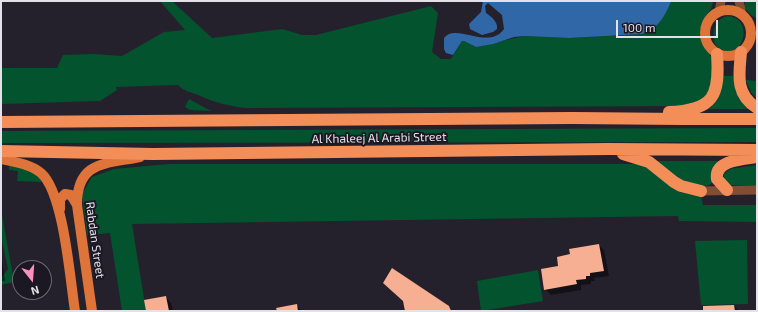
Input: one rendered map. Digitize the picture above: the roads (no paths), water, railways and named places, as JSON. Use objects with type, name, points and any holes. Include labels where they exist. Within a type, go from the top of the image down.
[{"type":"highway","points":[[744,50],[739,74],[741,89],[746,100],[757,108]]},
{"type":"highway","points":[[572,118],[696,109],[710,100],[716,88],[718,74],[717,54]]},
{"type":"highway","name":"Al Khaleej Al Arabi Street","points":[[1,122],[572,118],[757,119]]},
{"type":"highway","points":[[609,149],[649,162],[681,186],[701,191]]},
{"type":"highway","name":"Al Khaleej Al Arabi Street","points":[[1,151],[154,154],[609,149],[757,150]]},
{"type":"highway","points":[[727,190],[720,185],[717,179],[717,172],[720,168],[733,161],[757,157]]},
{"type":"main road","points":[[744,50],[752,34],[749,20],[731,10],[719,12],[708,20],[704,32],[708,45],[717,54],[730,56],[744,50],[757,42]]},
{"type":"main road","name":"Rabdan Street","points":[[92,311],[77,205],[77,189],[84,176],[89,171],[104,164],[154,154]]},
{"type":"main road","points":[[1,159],[28,166],[35,169],[45,177],[52,189],[62,219]]},
{"type":"main road","points":[[75,311],[59,202],[63,195],[67,194],[70,195],[77,205]]},
{"type":"street","points":[[719,12],[721,1]]},
{"type":"street","points":[[739,1],[749,20]]},
{"type":"street","points":[[701,191],[757,190]]},
{"type":"water","points":[[483,1],[671,1],[660,21],[652,29],[642,34],[569,38],[524,36],[514,37],[493,44],[476,47],[462,41],[453,55],[446,53],[444,49],[444,38],[449,34],[456,33],[490,37],[497,35],[504,29],[502,15],[488,3],[485,6],[486,13],[496,22],[497,29],[493,32],[482,35],[470,29],[469,24],[481,12]]}]
